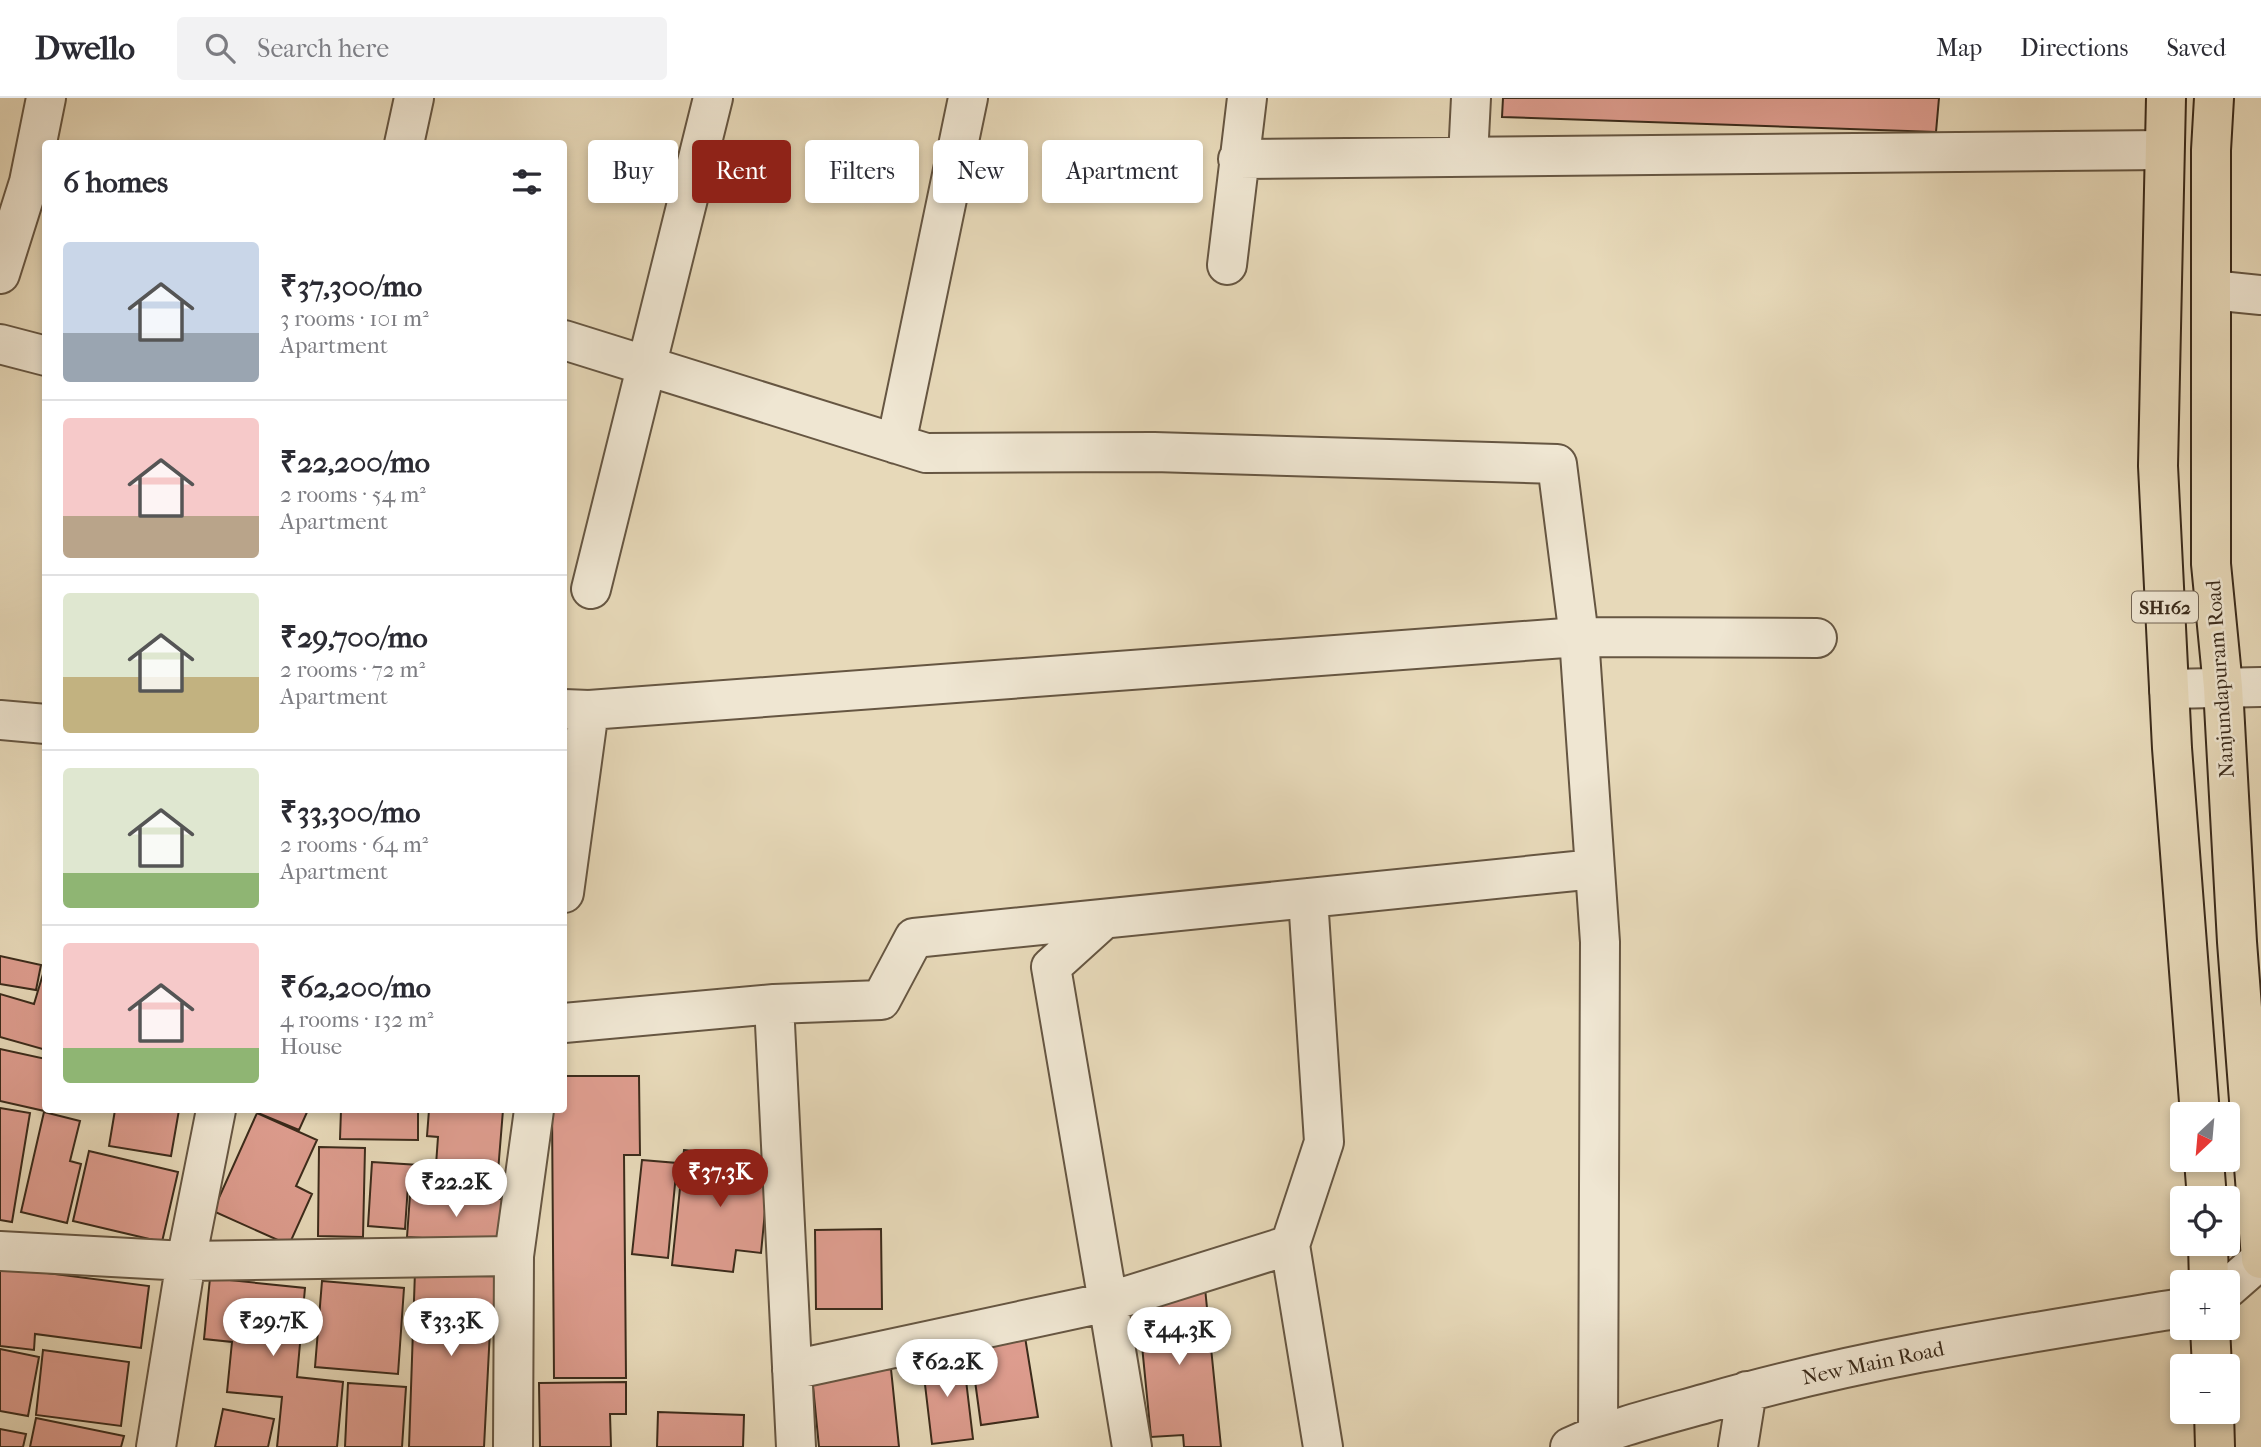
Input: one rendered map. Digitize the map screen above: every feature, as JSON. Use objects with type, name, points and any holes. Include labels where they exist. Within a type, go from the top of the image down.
[{"type":"main road","name":"SH162","points":[[2166,98],[2158,466],[2169,689],[2199,1102]]},
{"type":"main road","name":"Nanjundapuram Road","points":[[2214,98],[2211,150],[2211,564],[2249,942],[2261,1259]]},
{"type":"main road","points":[[2214,1424],[2215,1447]]},
{"type":"street","points":[[0,274],[46,98]]},
{"type":"street","points":[[405,140],[414,98]]},
{"type":"street","points":[[591,589],[713,98]]},
{"type":"street","points":[[896,443],[968,98]]},
{"type":"street","points":[[1227,265],[1247,98]]},
{"type":"street","points":[[1468,157],[1471,98]]},
{"type":"street","points":[[1238,159],[2163,150]]},
{"type":"street","points":[[2211,290],[2261,295]]},
{"type":"street","points":[[567,341],[926,453],[1154,453],[1557,464],[1580,637],[1600,942],[1584,1441]]},
{"type":"street","points":[[0,344],[42,355]]},
{"type":"street","points":[[567,847],[576,710],[1580,637],[1817,638]]},
{"type":"street","points":[[2169,689],[2261,687]]},
{"type":"street","points":[[0,720],[42,724]]},
{"type":"street","points":[[567,1023],[774,1004],[881,1000],[914,938],[1595,869]]},
{"type":"street","points":[[1308,898],[1324,1142],[1290,1245],[1323,1447]]},
{"type":"street","points":[[1104,919],[1051,967],[1132,1447]]},
{"type":"street","points":[[774,1004],[796,1447]]},
{"type":"street","points":[[156,1447],[215,1113]]},
{"type":"street","points":[[513,1447],[514,1256],[534,1113]]},
{"type":"street","points":[[792,1370],[1108,1301],[1290,1245]]},
{"type":"street","points":[[0,1251],[187,1261],[514,1256]]},
{"type":"street","points":[[2240,1277],[2261,1259]]},
{"type":"street","name":"New Main Road","points":[[1584,1441],[1747,1391],[1925,1351],[2170,1310]]},
{"type":"street","points":[[1738,1447],[1747,1391]]},
{"type":"building","points":[[1503,98],[1939,98],[1936,132],[1502,117]]},
{"type":"building","points":[[0,956],[41,965],[36,990],[0,984]]},
{"type":"building","points":[[42,977],[42,1049],[0,1037],[0,994],[34,1004]]},
{"type":"building","points":[[0,1049],[42,1058],[42,1110],[0,1101]]},
{"type":"building","points":[[567,1076],[639,1076],[640,1155],[624,1155],[626,1378],[554,1378],[552,1113],[567,1113]]},
{"type":"building","points":[[0,1108],[30,1113],[12,1222],[0,1220]]},
{"type":"building","points":[[44,1113],[80,1121],[70,1161],[81,1164],[67,1223],[21,1212]]},
{"type":"building","points":[[114,1113],[178,1113],[171,1156],[109,1146]]},
{"type":"building","points":[[257,1113],[317,1140],[296,1186],[312,1194],[289,1245],[213,1211]]},
{"type":"building","points":[[258,1113],[307,1113],[299,1130]]},
{"type":"building","points":[[341,1113],[418,1113],[418,1140],[340,1139]]},
{"type":"building","points":[[429,1113],[503,1113],[497,1184],[435,1179],[438,1137],[427,1136]]},
{"type":"building","points":[[319,1147],[365,1148],[363,1237],[318,1236]]},
{"type":"building","points":[[684,1150],[770,1159],[761,1253],[736,1250],[733,1272],[672,1265]]},
{"type":"building","points":[[89,1151],[178,1172],[162,1242],[73,1221]]},
{"type":"building","points":[[642,1160],[677,1163],[668,1258],[632,1254]]},
{"type":"building","points":[[372,1162],[419,1165],[418,1186],[408,1185],[405,1229],[368,1226]]},
{"type":"building","points":[[410,1195],[504,1199],[502,1243],[407,1237]]},
{"type":"building","points":[[881,1229],[882,1309],[816,1309],[815,1230]]},
{"type":"building","points":[[0,1267],[149,1286],[141,1348],[35,1334],[34,1350],[0,1346]]},
{"type":"building","points":[[415,1271],[498,1275],[496,1331],[490,1330],[484,1447],[409,1447]]},
{"type":"building","points":[[210,1278],[305,1288],[297,1377],[343,1382],[337,1447],[277,1447],[282,1397],[227,1392],[232,1342],[204,1339]]},
{"type":"building","points":[[322,1281],[404,1288],[398,1374],[315,1367]]},
{"type":"building","points":[[1205,1288],[1221,1447],[1184,1447],[1183,1435],[1151,1437],[1137,1295]]},
{"type":"building","points":[[1025,1337],[1038,1417],[981,1425],[970,1344]]},
{"type":"building","points":[[0,1349],[39,1357],[28,1416],[0,1411]]},
{"type":"building","points":[[43,1350],[129,1362],[121,1426],[36,1415]]},
{"type":"building","points":[[963,1355],[973,1439],[932,1444],[922,1359]]},
{"type":"building","points":[[891,1369],[899,1447],[819,1447],[812,1376]]},
{"type":"building","points":[[626,1382],[626,1414],[610,1414],[611,1447],[540,1447],[539,1383]]},
{"type":"building","points":[[348,1383],[406,1387],[402,1447],[345,1447]]},
{"type":"building","points":[[223,1409],[274,1419],[268,1447],[215,1447]]},
{"type":"building","points":[[658,1412],[744,1415],[743,1447],[657,1447]]},
{"type":"building","points":[[36,1418],[124,1436],[121,1447],[30,1447]]},
{"type":"building","points":[[0,1429],[26,1434],[23,1447],[0,1447]]}]
